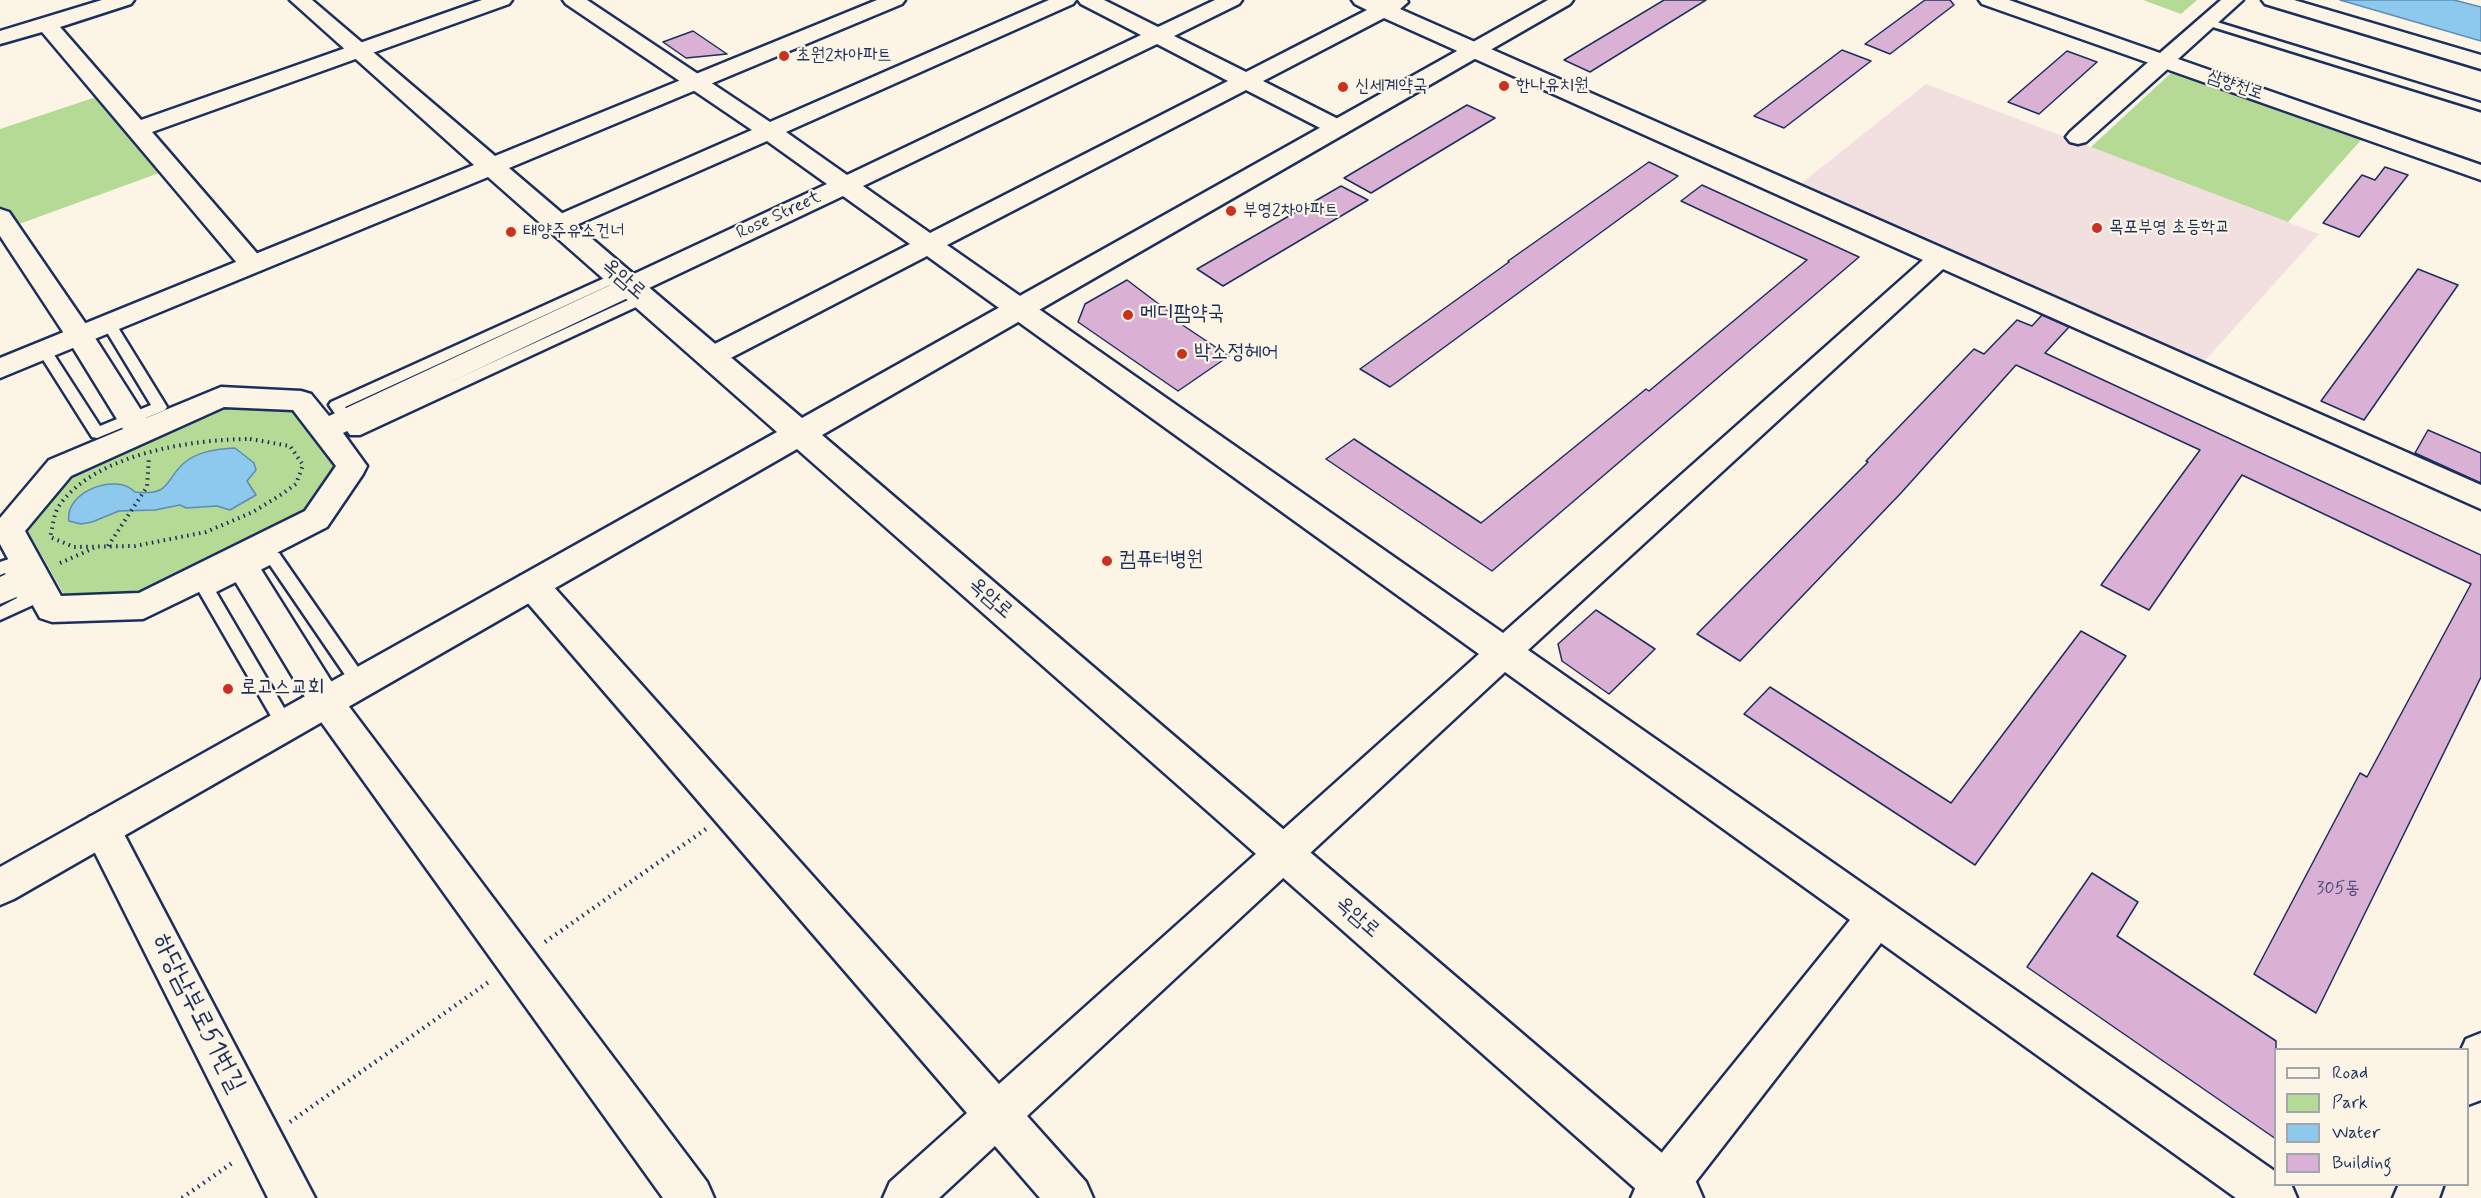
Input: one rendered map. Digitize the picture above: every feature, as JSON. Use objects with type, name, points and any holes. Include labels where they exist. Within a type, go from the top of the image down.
[{"type":"street","points":[[0,38],[124,0]]},
{"type":"street","name":"옥암로","points":[[300,0],[1283,854],[1666,1194]]},
{"type":"street","points":[[136,130],[502,0]]},
{"type":"street","points":[[573,0],[767,130],[2274,1198]]},
{"type":"street","points":[[0,369],[896,0]]},
{"type":"street","points":[[558,224],[1066,0]]},
{"type":"street","points":[[1088,0],[1338,128]]},
{"type":"street","name":"Rose Street","points":[[335,425],[631,287],[1232,0]]},
{"type":"street","points":[[0,887],[1563,0]]},
{"type":"street","name":"삼향천로","points":[[1989,0],[2481,173]]},
{"type":"street","points":[[2078,137],[2233,0]]},
{"type":"street","points":[[2272,0],[2481,62]]},
{"type":"street","points":[[711,357],[1245,81],[1382,3],[1473,51],[2481,498]]},
{"type":"street","points":[[46,24],[252,264]]},
{"type":"street","points":[[0,217],[80,336],[136,426]]},
{"type":"street","points":[[906,1198],[1941,257]]},
{"type":"street","points":[[221,397],[301,401],[335,425],[352,466],[322,511],[316,519],[241,565],[143,606],[52,609],[12,580],[8,530],[60,468],[136,426],[221,397]]},
{"type":"street","points":[[241,565],[326,702],[691,1198]]},
{"type":"street","points":[[532,585],[1070,1198]]},
{"type":"street","name":"하당남부로51번길","points":[[102,829],[292,1198]]},
{"type":"street","points":[[1666,1194],[1877,916]]},
{"type":"street","points":[[2469,1082],[2481,1054]]},
{"type":"lane","points":[[2207,22],[2481,107]]},
{"type":"lane","points":[[44,350],[97,433],[136,426],[160,407],[109,324]]},
{"type":"lane","points":[[285,725],[206,590],[241,565],[273,557],[360,683]]},
{"type":"lane","points":[[0,614],[27,602],[12,580]]},
{"type":"path","points":[[250,439],[291,446],[303,465],[296,484],[282,494],[253,512],[206,532],[135,546],[108,546],[74,547],[50,537],[58,508],[79,484],[105,470],[162,449],[198,441],[250,439]]},
{"type":"path","points":[[108,546],[147,487]]},
{"type":"path","points":[[12,580],[97,546]]},
{"type":"path","points":[[182,1198],[731,812]]},
{"type":"shaded area","name":"목포부영 초등학교","points":[[1926,84],[2319,234],[2201,365],[1798,186]]},
{"type":"green space","points":[[2143,0],[2197,0],[2181,14]]},
{"type":"green space","points":[[2171,73],[2361,140],[2288,222],[2091,147]]},
{"type":"green space","points":[[105,94],[170,169],[0,231],[0,129]]},
{"type":"green space","points":[[225,403],[291,406],[338,473],[311,515],[146,598],[66,598],[25,526],[68,473]]},
{"type":"water","points":[[2340,0],[2454,0],[2481,7],[2481,41]]},
{"type":"water","points":[[235,448],[254,463],[256,470],[247,481],[256,495],[230,510],[217,506],[186,508],[180,505],[155,510],[119,511],[81,524],[69,521],[70,511],[75,501],[93,488],[116,484],[127,486],[135,492],[155,492],[166,486],[184,463],[195,456],[208,451]]},
{"type":"building","points":[[1664,0],[1706,0],[1590,72],[1564,60]]},
{"type":"building","points":[[1925,0],[1950,0],[1954,5],[1890,54],[1865,44]]},
{"type":"building","points":[[693,31],[727,54],[686,58],[663,42]]},
{"type":"building","points":[[1842,50],[1871,61],[1784,128],[1754,116]]},
{"type":"building","points":[[2067,51],[2097,62],[2039,114],[2008,102]]},
{"type":"building","points":[[1467,105],[1495,118],[1371,193],[1344,178]]},
{"type":"building","points":[[1649,162],[1678,176],[1390,387],[1360,369],[1508,261]]},
{"type":"building","points":[[2385,167],[2408,175],[2359,237],[2323,223],[2362,175],[2375,180]]},
{"type":"building","points":[[1702,185],[1859,257],[1492,571],[1326,459],[1354,439],[1481,523],[1646,389],[1649,391],[1807,260],[1681,201]]},
{"type":"building","points":[[1341,186],[1368,200],[1223,286],[1197,269]]},
{"type":"building","points":[[2418,269],[2458,285],[2364,420],[2321,401]]},
{"type":"building","points":[[1127,280],[1172,314],[1169,316],[1229,356],[1178,391],[1078,322],[1085,304]]},
{"type":"building","points":[[2042,315],[2069,327],[2045,353],[2481,555],[2481,677],[2316,1013],[2254,974],[2360,773],[2367,777],[2471,584],[2242,475],[2149,610],[2101,585],[2200,450],[2016,365],[1901,493],[1740,661],[1697,634],[1868,462],[1866,461],[1974,349],[1984,354],[2017,320],[2032,326]]},
{"type":"building","points":[[2428,430],[2481,453],[2481,483],[2415,453]]},
{"type":"building","points":[[1596,610],[1655,649],[1609,694],[1562,661],[1558,644]]},
{"type":"building","points":[[2081,631],[2126,656],[1975,865],[1744,714],[1770,687],[1951,803]]},
{"type":"building","points":[[2092,873],[2138,902],[2117,936],[2276,1041],[2276,1048],[2274,1048],[2274,1138],[2027,967]]},
{"type":"place","name":"초원2차아파트","points":[[784,56]]},
{"type":"place","name":"한나유치원","points":[[1504,86]]},
{"type":"place","name":"신세계약국","points":[[1343,87]]},
{"type":"place","name":"부영2차아파트","points":[[1231,211]]},
{"type":"place","name":"목포부영 초등학교","points":[[2097,228]]},
{"type":"place","name":"태양주유소건너","points":[[511,232]]},
{"type":"place","name":"메디팜약국","points":[[1128,315]]},
{"type":"place","name":"박소정헤어","points":[[1182,354]]},
{"type":"place","name":"컴퓨터병원","points":[[1107,561]]},
{"type":"place","name":"로고스교회","points":[[228,689]]}]
